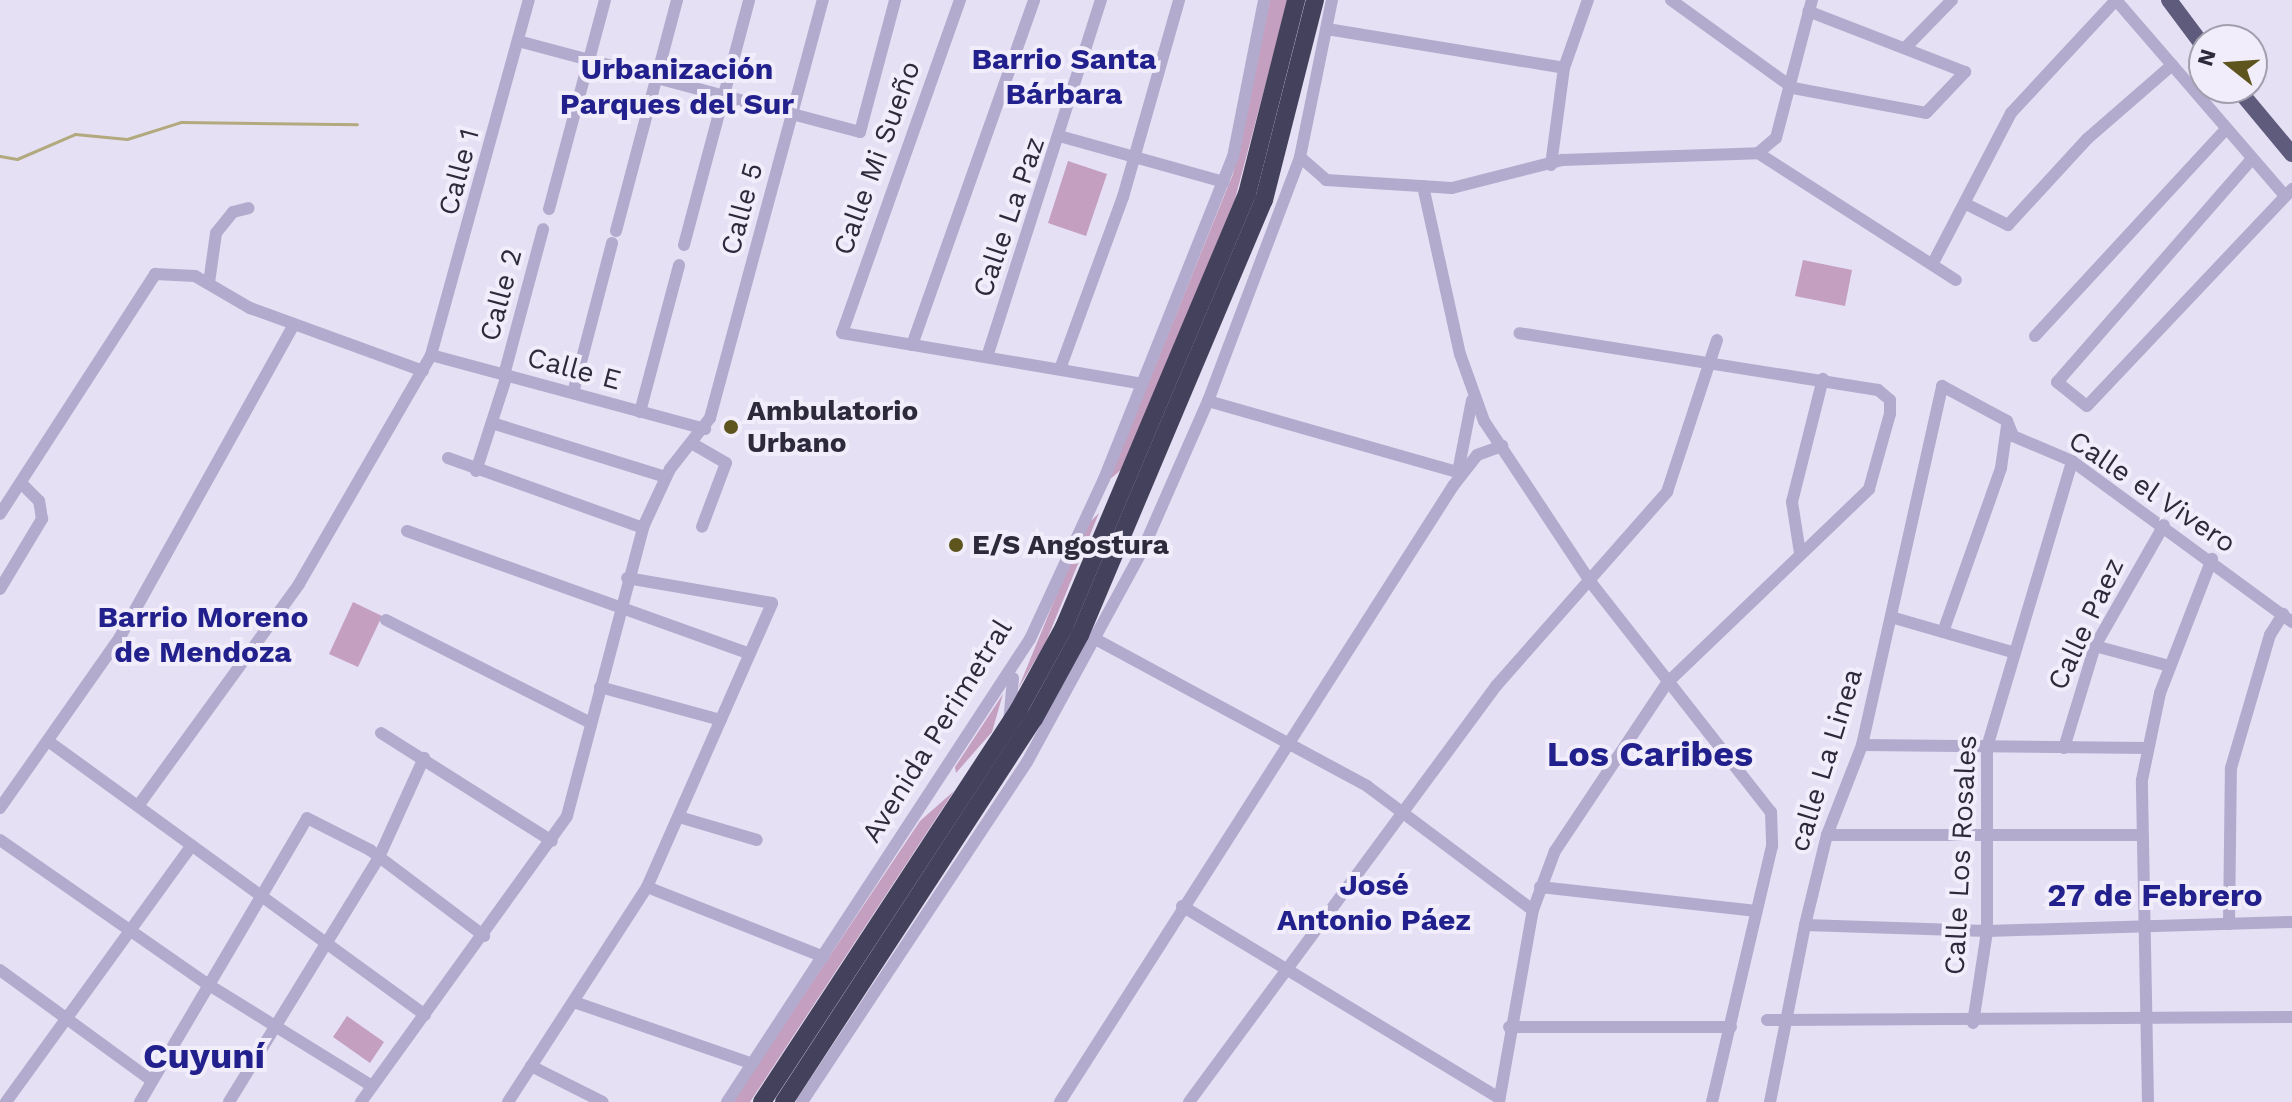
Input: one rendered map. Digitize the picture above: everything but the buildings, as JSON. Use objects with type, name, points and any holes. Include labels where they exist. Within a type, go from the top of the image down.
[{"type":"highway","name":"Avenida Perimetral","points":[[762,1102],[1009,724],[1064,627],[1247,194],[1296,0]]},
{"type":"highway","points":[[784,1102],[1034,719],[1080,635],[1264,200],[1315,0]]},
{"type":"main road","points":[[2169,0],[2188,26]]},
{"type":"main road","points":[[2250,104],[2292,154]]},
{"type":"street","name":"Calle 1","points":[[138,806],[299,584],[431,355],[529,0]]},
{"type":"street","points":[[549,209],[605,0]]},
{"type":"street","points":[[573,393],[677,0]]},
{"type":"street","points":[[684,245],[749,0]]},
{"type":"street","name":"Calle 5","points":[[705,429],[823,0]]},
{"type":"street","points":[[518,41],[860,132],[895,0]]},
{"type":"street","name":"Calle Mi Sueño","points":[[912,345],[842,333],[960,0]]},
{"type":"street","points":[[1034,0],[912,345],[1143,384]]},
{"type":"street","name":"Calle La Paz","points":[[987,357],[1063,137],[1101,0]]},
{"type":"street","points":[[1060,369],[1134,157],[1179,0]]},
{"type":"street","name":"Avenida Perimetral","points":[[727,1102],[1019,660],[1084,523],[1224,182],[1244,122],[1264,0]]},
{"type":"street","points":[[802,1102],[1099,641],[1208,401],[1300,157],[1332,0]]},
{"type":"street","points":[[1551,165],[1564,68],[1588,0]]},
{"type":"street","points":[[1671,0],[1793,88],[1926,113],[1965,72],[1810,6],[1793,88],[1776,138],[1758,153]]},
{"type":"street","points":[[1905,48],[1952,0]]},
{"type":"street","points":[[1933,263],[1968,205],[1990,143],[2011,113],[2116,0],[2224,131],[2288,192],[2087,406],[2057,382],[2251,160]]},
{"type":"street","points":[[1327,29],[1564,68]]},
{"type":"street","points":[[1968,205],[2008,225],[2087,139],[2172,65]]},
{"type":"street","points":[[2035,336],[2224,131]]},
{"type":"street","points":[[1063,137],[1224,182]]},
{"type":"street","points":[[1300,157],[1326,180],[1452,188],[1551,165],[1758,153],[1956,280]]},
{"type":"street","points":[[1423,186],[1473,397],[1592,584],[1771,812],[1772,846],[1712,1102]]},
{"type":"street","points":[[209,283],[216,233],[233,212],[249,208]]},
{"type":"street","name":"Calle 2","points":[[476,471],[506,375],[543,229]]},
{"type":"street","points":[[640,412],[679,265]]},
{"type":"street","points":[[0,514],[77,403],[142,283],[170,272],[209,283],[294,324],[423,371]]},
{"type":"street","points":[[0,808],[48,741],[162,566],[294,324]]},
{"type":"street","points":[[1182,906],[1499,1100],[1509,1027],[1540,887],[1599,776],[1667,683],[1869,489],[1890,414],[1890,400],[1878,390],[1519,333]]},
{"type":"street","points":[[1189,1102],[1281,968],[1496,686],[1592,584],[1667,492],[1717,340]]},
{"type":"street","name":"Calle E","points":[[431,355],[705,429]]},
{"type":"street","points":[[1800,553],[1792,502],[1823,379]]},
{"type":"street","name":"Calle el Vivero","points":[[1942,386],[2007,421],[2013,436],[2072,461],[2212,559],[2287,618]]},
{"type":"street","name":"calle La Linea","points":[[1770,1102],[1791,1023],[1805,925],[1827,835],[1862,745],[1942,386]]},
{"type":"street","points":[[1453,486],[1473,397]]},
{"type":"street","points":[[1208,401],[1458,472]]},
{"type":"street","points":[[1943,632],[2004,457],[2007,421]]},
{"type":"street","points":[[492,423],[665,477]]},
{"type":"street","points":[[361,1102],[552,841],[573,802],[618,612],[643,528],[665,477],[705,429]]},
{"type":"street","points":[[693,444],[726,463],[702,527]]},
{"type":"street","points":[[1060,1102],[1182,906],[1453,486],[1477,455],[1502,446]]},
{"type":"street","points":[[448,458],[476,471],[643,528]]},
{"type":"street","points":[[1084,523],[1137,458]]},
{"type":"street","name":"Calle Los Rosales","points":[[1973,1023],[1987,931],[1987,747],[2012,652],[2072,461]]},
{"type":"street","points":[[0,589],[42,519],[39,501],[22,484]]},
{"type":"street","name":"Calle Paez","points":[[2064,748],[2095,646],[2164,525]]},
{"type":"street","points":[[407,531],[618,612],[748,653]]},
{"type":"street","points":[[2148,1102],[2142,835],[2147,748],[2169,666],[2212,559]]},
{"type":"street","points":[[508,1102],[647,887],[772,603],[627,578]]},
{"type":"street","points":[[1891,617],[2012,652]]},
{"type":"street","points":[[2229,924],[2231,768],[2270,635],[2287,618]]},
{"type":"street","points":[[386,620],[591,723]]},
{"type":"street","points":[[1099,641],[1401,810],[1533,910]]},
{"type":"street","points":[[2095,646],[2169,666]]},
{"type":"street","points":[[1009,724],[1019,660]]},
{"type":"street","points":[[600,687],[721,720]]},
{"type":"street","points":[[381,733],[552,841]]},
{"type":"street","points":[[48,741],[425,1015]]},
{"type":"street","points":[[1862,745],[2147,748]]},
{"type":"street","points":[[229,1102],[276,1030],[379,857],[424,758]]},
{"type":"street","points":[[679,817],[757,840]]},
{"type":"street","points":[[140,1102],[307,818],[379,857],[484,936]]},
{"type":"street","points":[[1827,835],[2142,835]]},
{"type":"street","points":[[0,840],[276,1030],[372,1086]]},
{"type":"street","points":[[0,1097],[6,1102],[191,846]]},
{"type":"street","points":[[647,887],[824,957]]},
{"type":"street","points":[[1540,887],[1757,911]]},
{"type":"street","points":[[1805,925],[1987,931],[2143,923],[2292,922]]},
{"type":"street","points":[[0,970],[152,1081]]},
{"type":"street","points":[[574,1002],[753,1064]]},
{"type":"street","points":[[1767,1020],[1791,1023],[1973,1023],[2292,1017]]},
{"type":"street","points":[[1509,1027],[1731,1027]]},
{"type":"street","points":[[531,1066],[603,1102]]},
{"type":"shaded area","points":[[1270,0],[1288,0],[1235,199],[1122,469],[1109,480],[1233,174]]},
{"type":"shaded area","points":[[1068,161],[1107,174],[1086,236],[1048,223]]},
{"type":"shaded area","points":[[1803,260],[1852,270],[1845,306],[1795,296]]},
{"type":"shaded area","points":[[1099,513],[1045,644],[1018,689],[1084,528]]},
{"type":"shaded area","points":[[353,602],[382,616],[358,667],[329,654]]},
{"type":"shaded area","points":[[1003,694],[992,732],[956,773],[955,767]]},
{"type":"shaded area","points":[[954,791],[750,1102],[732,1102],[920,821]]},
{"type":"shaded area","points":[[347,1016],[384,1042],[370,1063],[333,1037]]},
{"type":"waterway","points":[[0,156],[17,159],[75,134],[127,139],[181,122],[357,124]]},
{"type":"place","name":"Ambulatorio Urbano","points":[[731,427]]},
{"type":"place","name":"E/S Angostura","points":[[956,545]]},
{"type":"district","name":"Barrio Santa Bárbara","points":[[1064,76]]},
{"type":"district","name":"Urbanización Parques del Sur","points":[[677,86]]},
{"type":"district","name":"Barrio Moreno de Mendoza","points":[[203,634]]},
{"type":"district","name":"Los Caribes","points":[[1650,755]]},
{"type":"district","name":"27 de Febrero","points":[[2155,895]]},
{"type":"district","name":"José Antonio Páez","points":[[1374,902]]},
{"type":"district","name":"Cuyuní","points":[[204,1057]]}]
